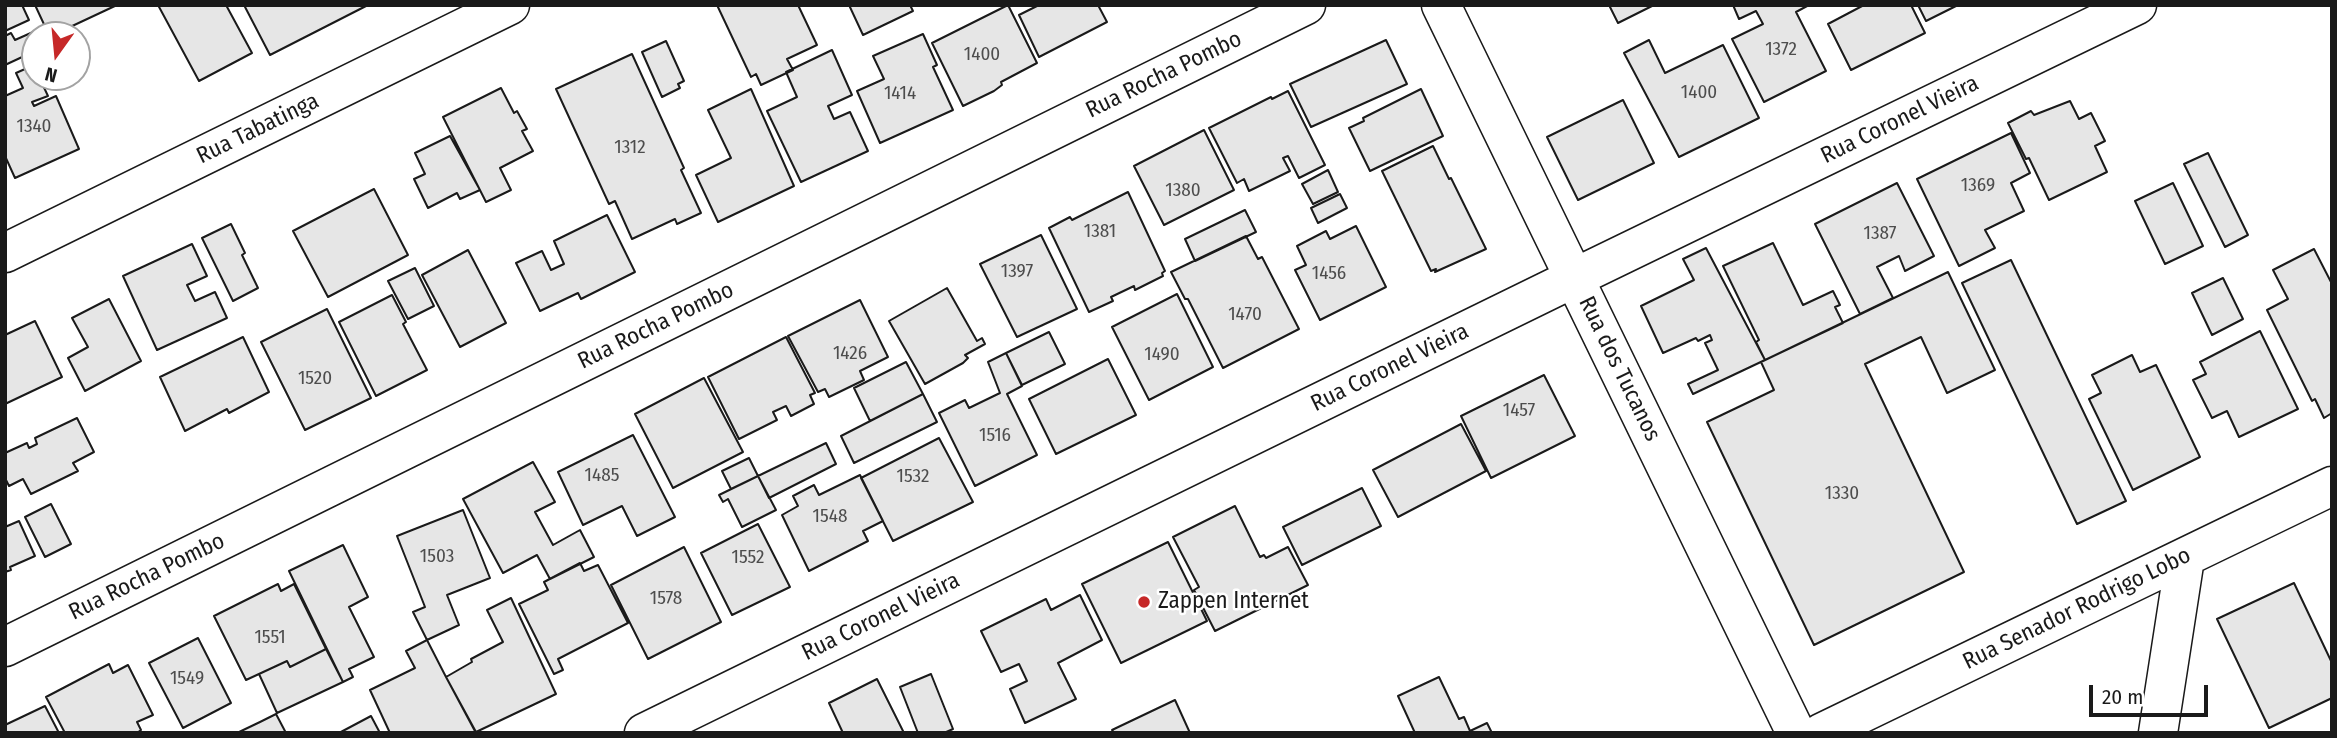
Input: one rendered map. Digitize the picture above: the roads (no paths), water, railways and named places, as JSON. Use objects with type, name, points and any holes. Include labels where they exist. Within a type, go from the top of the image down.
[{"type":"street","name":"Rua Tabatinga","points":[[5,253],[510,5]]},
{"type":"street","name":"Rua Rocha Pombo","points":[[5,647],[1307,5]]},
{"type":"street","name":"Rua dos Tucanos","points":[[1441,5],[1796,733]]},
{"type":"street","name":"Rua Coronel Vieira","points":[[644,733],[2137,5]]},
{"type":"street","name":"Rua Senador Rodrigo Lobo","points":[[1821,733],[2332,486]]},
{"type":"street","points":[[2158,733],[2185,558]]},
{"type":"place","name":"Zappen Internet","points":[[1144,602]]}]
